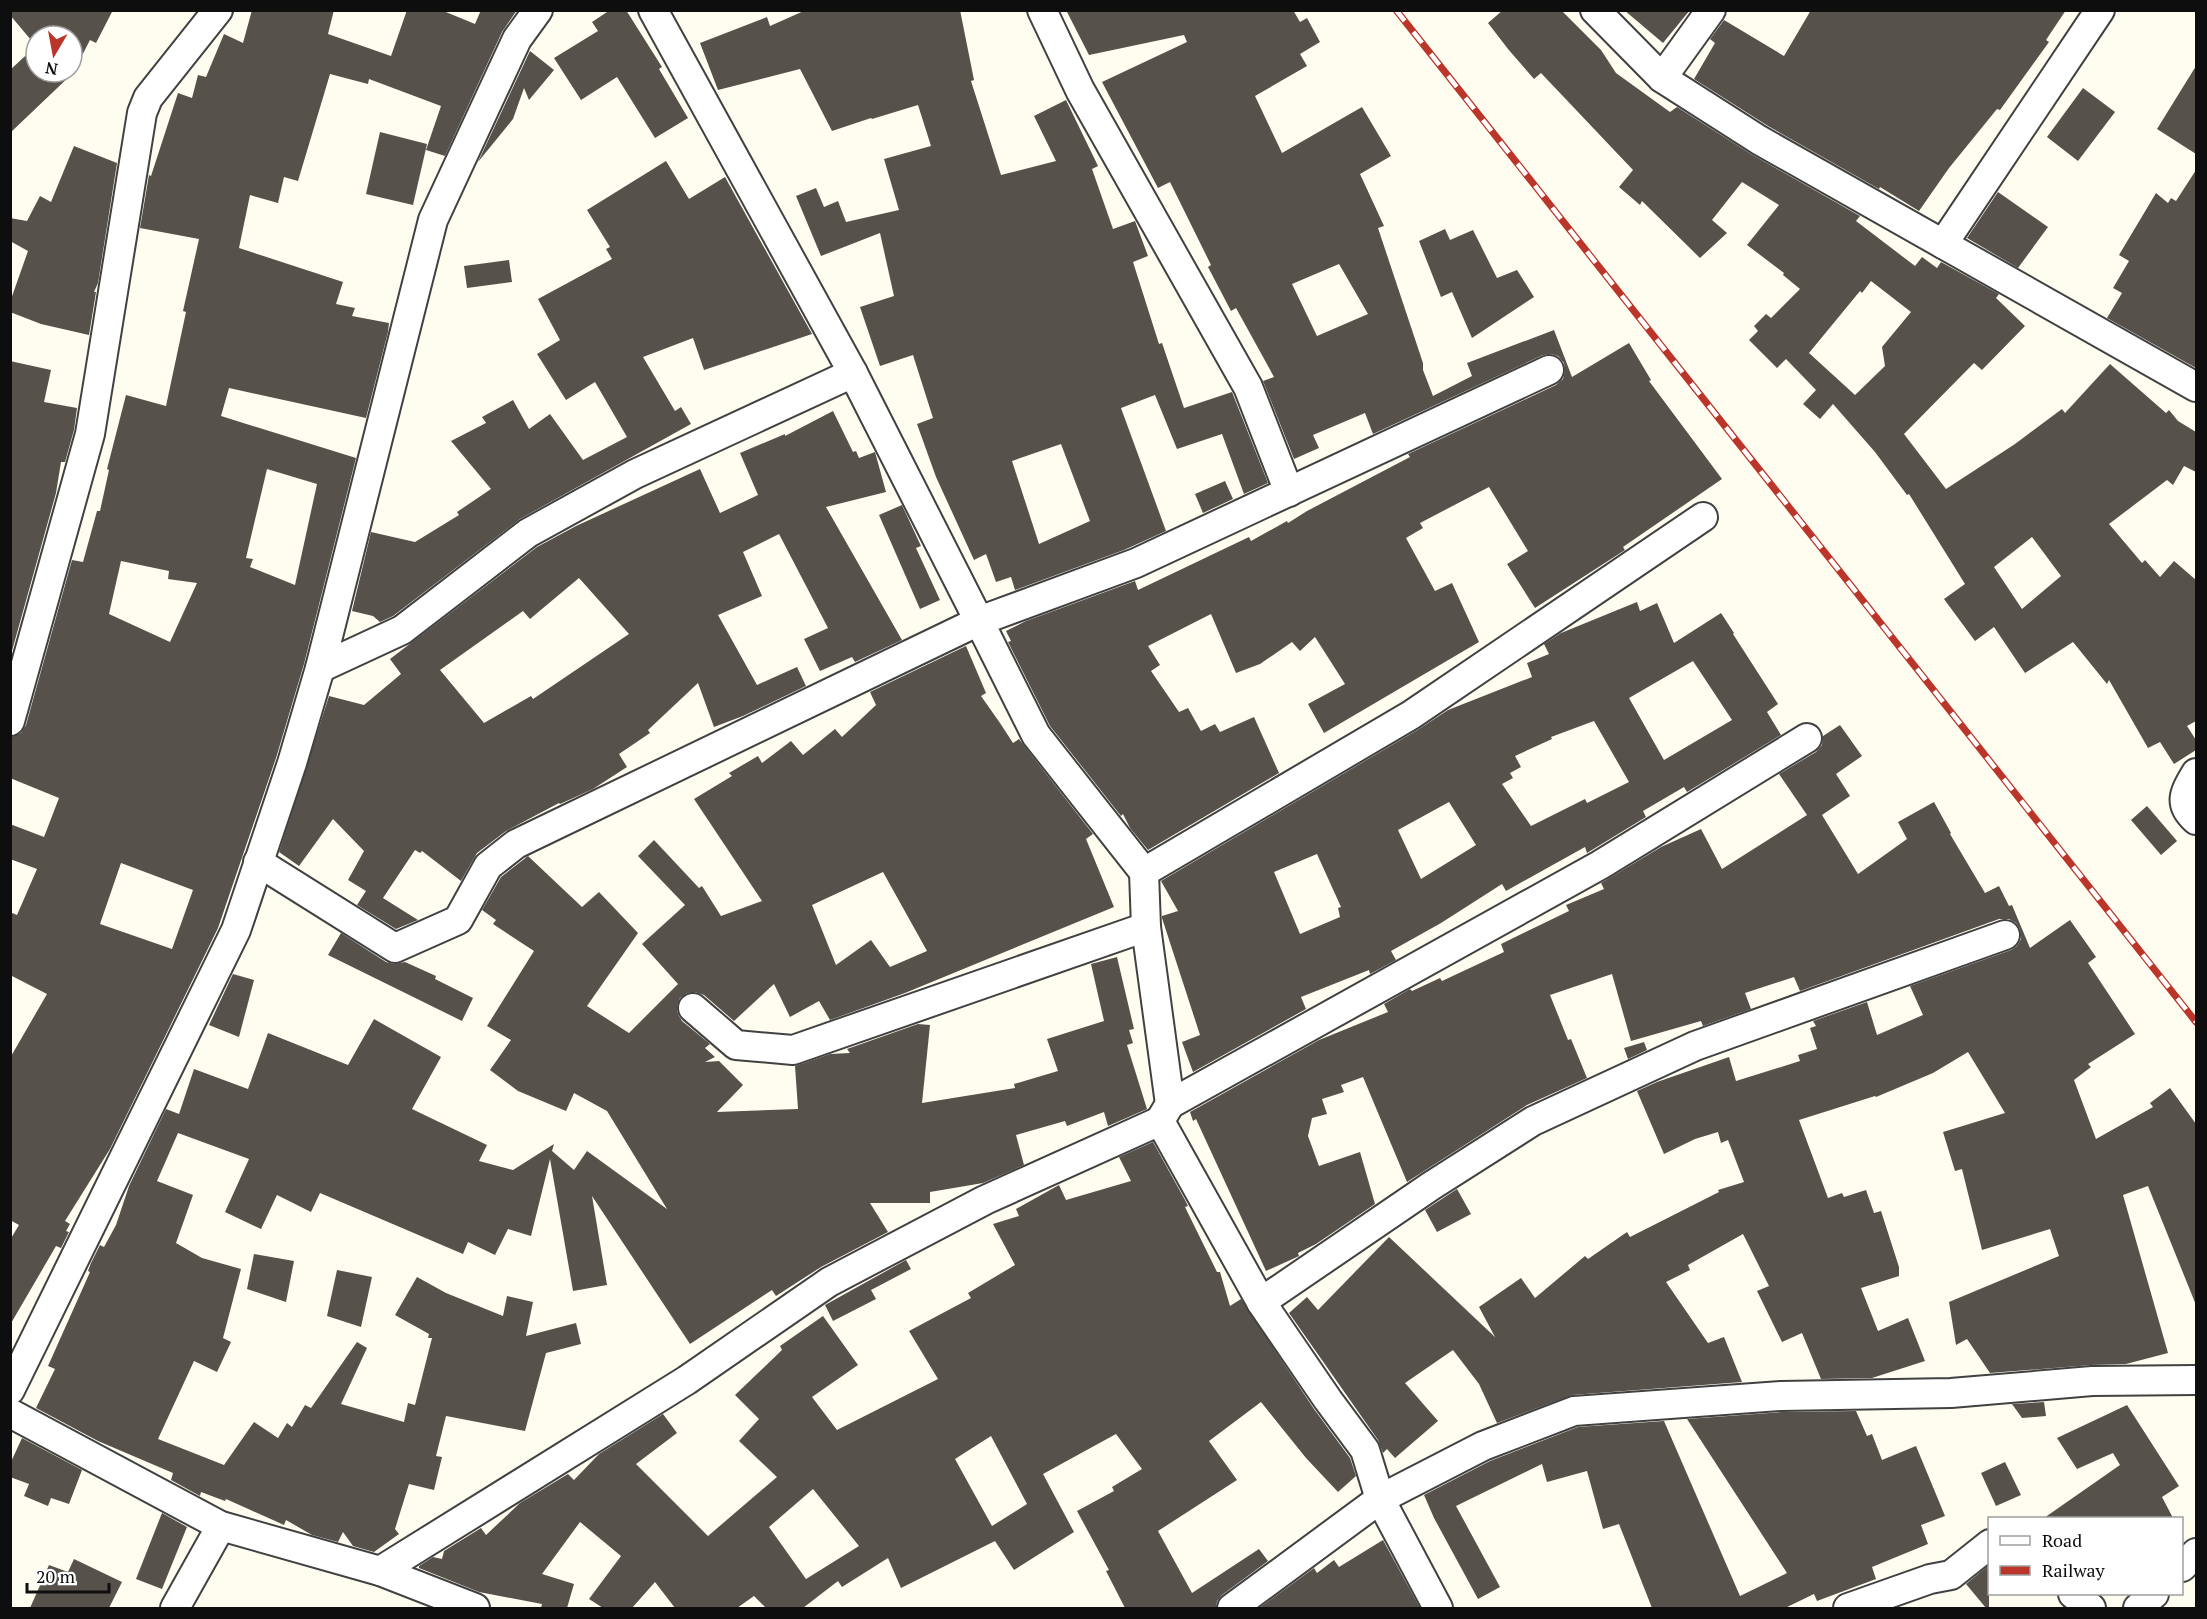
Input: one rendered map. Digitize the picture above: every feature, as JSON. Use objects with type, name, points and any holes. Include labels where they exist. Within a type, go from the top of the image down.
[{"type":"street","points":[[10,721],[90,434],[142,113],[148,98],[218,10]]},
{"type":"street","points":[[10,1390],[236,930],[320,668],[433,220],[517,39],[538,10]]},
{"type":"street","points":[[653,10],[853,374],[1036,735],[1144,872],[1146,927],[1165,1112],[1261,1302],[1328,1400],[1365,1449],[1380,1499],[1437,1608]]},
{"type":"street","points":[[1042,10],[1080,90],[1248,387],[1289,492]]},
{"type":"street","points":[[1595,10],[1662,78],[1759,140],[2196,387]]},
{"type":"street","points":[[1662,78],[1711,10]]},
{"type":"street","points":[[1943,244],[2100,10]]},
{"type":"street","points":[[258,862],[395,948],[458,920],[488,866],[516,844],[979,621],[1136,563],[1549,370]]},
{"type":"street","points":[[320,668],[402,630],[528,533],[635,474],[853,374]]},
{"type":"street","points":[[1144,872],[1411,715],[1703,517]]},
{"type":"street","points":[[380,1571],[687,1380],[829,1282],[985,1200],[1165,1112],[1600,865],[1807,738]]},
{"type":"street","points":[[2196,773],[2186,791],[2184,804],[2196,820]]},
{"type":"street","points":[[693,1008],[736,1046],[793,1050],[1146,927]]},
{"type":"street","points":[[1261,1302],[1431,1186],[1533,1121],[1695,1046],[2005,935]]},
{"type":"street","points":[[1232,1608],[1380,1499],[1483,1446],[1574,1411],[1781,1396],[1951,1393],[2092,1381],[2196,1380]]},
{"type":"street","points":[[10,1413],[221,1526],[380,1571],[475,1608]]},
{"type":"street","points":[[175,1608],[221,1526]]},
{"type":"street","points":[[1848,1608],[1930,1579],[1951,1575],[1988,1545]]},
{"type":"street","points":[[2183,1565],[2196,1553]]},
{"type":"street","points":[[2075,1595],[2091,1608]]},
{"type":"street","points":[[2138,1608],[2152,1595]]},
{"type":"building","points":[[10,10],[113,10],[96,43],[90,40],[84,52],[84,24],[24,24],[24,32],[10,15]]},
{"type":"building","points":[[252,10],[334,10],[328,34],[391,56],[407,10],[441,10],[475,24],[481,10],[517,10],[502,32],[445,156],[426,150],[441,106],[369,79],[368,84],[330,74],[298,181],[284,177],[278,203],[250,195],[239,248],[343,282],[336,304],[355,308],[352,316],[389,323],[388,332],[366,418],[229,388],[221,416],[356,458],[304,664],[276,758],[218,928],[110,1149],[65,1221],[70,1224],[66,1231],[69,1232],[61,1248],[56,1246],[10,1325],[10,1240],[19,1225],[10,1220],[10,1058],[47,994],[10,975],[10,912],[17,915],[37,869],[10,859],[10,824],[44,837],[59,798],[10,778],[10,737],[21,733],[26,725],[72,560],[83,562],[97,511],[100,511],[109,470],[107,469],[126,395],[166,406],[199,239],[140,228],[149,175],[151,176],[178,93],[192,98],[198,75],[206,77],[224,34],[243,43]],"holes":[[[267,469],[317,484],[295,585],[250,567],[253,559],[246,558]],[[121,561],[169,571],[168,579],[197,583],[170,642],[109,614]],[[121,863],[193,890],[172,949],[100,924]]]},
{"type":"building","points":[[610,10],[626,10],[662,67],[659,69],[688,118],[655,138],[617,77],[581,100],[554,58],[598,31],[592,22]]},
{"type":"building","points":[[806,10],[960,10],[974,80],[971,81],[1001,175],[1056,161],[1034,116],[1066,100],[1098,166],[1092,169],[1113,229],[1135,221],[1148,256],[1133,262],[1159,344],[1162,343],[1184,408],[1232,392],[1268,483],[1244,494],[1222,434],[1177,449],[1155,395],[1121,408],[1166,531],[1124,550],[1015,590],[1011,577],[996,582],[986,554],[974,560],[936,477],[917,424],[933,418],[913,355],[880,366],[860,307],[894,296],[880,233],[821,256],[796,196],[816,188],[824,207],[838,201],[846,222],[899,210],[884,159],[931,146],[918,105],[832,131],[800,69],[718,90],[700,43],[767,17],[770,26]],"holes":[[[1061,444],[1090,521],[1039,544],[1012,461]]]},
{"type":"building","points":[[1066,10],[1293,10],[1300,22],[1307,18],[1320,42],[1300,54],[1307,66],[1255,96],[1282,153],[1362,107],[1391,156],[1360,174],[1384,226],[1378,228],[1433,396],[1472,376],[1467,363],[1554,330],[1572,377],[1629,343],[1651,380],[1649,381],[1722,479],[1623,547],[1625,550],[1535,608],[1507,564],[1528,551],[1489,487],[1420,523],[1423,528],[1406,538],[1435,591],[1452,583],[1479,642],[1324,733],[1308,704],[1345,684],[1315,637],[1300,651],[1292,642],[1260,664],[1236,673],[1211,614],[1148,646],[1160,665],[1151,671],[1179,712],[1188,708],[1201,731],[1215,724],[1220,732],[1254,717],[1279,773],[1148,850],[1130,828],[1123,814],[1121,816],[1050,726],[1008,642],[1011,641],[1006,631],[1026,621],[1135,581],[1138,590],[1249,537],[1251,541],[1410,457],[1408,454],[1556,385],[1563,379],[1565,371],[1564,363],[1558,356],[1543,355],[1373,434],[1365,413],[1313,435],[1319,448],[1294,459],[1263,381],[1274,377],[1236,308],[1231,311],[1208,267],[1211,265],[1170,182],[1158,188],[1102,82],[1187,42],[1184,35],[1089,55]],"holes":[[[1339,264],[1368,314],[1317,336],[1292,284]]]},
{"type":"building","points":[[1503,10],[1561,10],[1601,50],[1616,73],[1670,112],[1677,107],[1751,154],[1860,216],[1856,221],[1915,266],[1922,257],[1937,268],[1941,262],[1999,294],[1996,298],[2025,326],[1982,370],[1974,363],[1904,434],[1946,489],[2015,444],[2062,409],[2065,413],[2110,364],[2166,413],[2169,410],[2178,421],[2196,432],[2196,472],[2184,466],[2173,485],[2167,480],[2109,524],[2142,563],[2145,560],[2160,577],[2174,561],[2196,580],[2196,721],[2187,726],[2196,740],[2196,750],[2174,764],[2160,742],[2148,748],[2109,680],[2107,684],[2073,642],[2025,673],[1994,627],[1975,641],[1944,599],[1965,584],[1909,494],[1907,495],[1875,452],[1833,404],[1820,419],[1803,404],[1816,390],[1786,359],[1777,368],[1749,340],[1758,331],[1754,326],[1766,314],[1771,318],[1800,289],[1783,275],[1784,273],[1747,245],[1779,205],[1742,182],[1712,220],[1727,233],[1700,258],[1642,201],[1640,205],[1619,187],[1633,170],[1541,73],[1534,79],[1488,23]],"holes":[[[1871,281],[1911,312],[1882,347],[1885,366],[1855,395],[1809,353],[1860,291],[1862,293]],[[2032,537],[2061,576],[2022,609],[1994,567]]]},
{"type":"building","points":[[1624,10],[1690,10],[1663,43]]},
{"type":"building","points":[[1811,10],[2066,10],[2046,40],[2049,42],[2000,110],[1997,109],[1949,168],[1919,211],[1768,126],[1694,79],[1715,43],[1710,39],[1724,20],[1784,56]]},
{"type":"building","points":[[530,51],[554,70],[529,100],[524,88],[513,119],[478,162]]},
{"type":"building","points":[[24,57],[24,84],[61,84],[10,133],[10,70]]},
{"type":"building","points":[[2196,66],[2196,154],[2157,129]]},
{"type":"building","points":[[2083,88],[2115,112],[2078,161],[2047,137]]},
{"type":"building","points":[[380,132],[427,144],[413,205],[366,194]]},
{"type":"building","points":[[74,146],[117,163],[98,283],[94,292],[96,292],[89,335],[41,324],[10,312],[10,302],[28,251],[10,241],[10,218],[27,221],[40,196],[51,202]]},
{"type":"building","points":[[666,161],[689,199],[725,177],[812,334],[704,370],[693,338],[643,357],[675,411],[681,407],[691,424],[520,519],[393,616],[380,622],[373,616],[352,611],[371,532],[415,542],[459,515],[457,512],[491,489],[451,441],[486,423],[482,417],[513,400],[529,429],[550,414],[583,460],[627,437],[595,382],[566,400],[537,354],[560,340],[538,299],[612,259],[606,249],[610,247],[587,210]]},
{"type":"building","points":[[2196,170],[2196,368],[2107,318],[2122,293],[2113,288],[2129,261],[2119,255],[2156,193],[2168,203],[2171,198],[2176,201]]},
{"type":"building","points":[[1998,192],[2048,227],[2018,268],[1967,238]]},
{"type":"building","points":[[1445,229],[1450,240],[1473,230],[1497,278],[1517,270],[1534,297],[1472,338],[1452,292],[1441,297],[1419,241]]},
{"type":"building","points":[[509,260],[512,282],[467,288],[464,266]]},
{"type":"building","points":[[10,361],[51,370],[44,402],[77,408],[74,430],[65,462],[61,462],[56,493],[10,658]]},
{"type":"building","points":[[833,411],[853,452],[856,451],[859,458],[875,452],[886,492],[826,507],[902,640],[855,662],[852,657],[820,671],[804,639],[828,628],[779,534],[743,552],[762,596],[718,615],[757,685],[797,667],[806,686],[714,727],[698,683],[648,730],[650,733],[619,754],[627,767],[593,789],[559,803],[506,831],[477,853],[461,881],[422,851],[420,853],[415,850],[383,898],[418,920],[396,929],[357,905],[366,891],[348,880],[364,851],[333,819],[299,866],[279,852],[329,696],[364,705],[401,674],[390,659],[537,547],[576,526],[700,469],[720,513],[758,495],[740,453],[785,434],[785,436]],"holes":[[[579,578],[629,634],[533,699],[531,696],[484,723],[440,670],[523,611],[530,619]]]},
{"type":"building","points":[[1225,481],[1233,499],[1203,513],[1195,494]]},
{"type":"building","points":[[902,505],[921,546],[916,548],[940,600],[920,609],[879,515]]},
{"type":"building","points":[[1637,602],[1640,611],[1657,603],[1674,643],[1721,613],[1778,704],[1767,712],[1781,735],[1687,792],[1684,787],[1643,811],[1646,817],[1587,853],[1585,847],[1506,891],[1502,884],[1441,923],[1391,951],[1396,960],[1370,974],[1369,970],[1301,997],[1306,1009],[1193,1072],[1182,1042],[1200,1035],[1162,918],[1162,916],[1178,911],[1161,881],[1448,710],[1532,677],[1527,663],[1549,654],[1544,644],[1561,633]],"holes":[[[1693,661],[1732,720],[1664,760],[1629,698]],[[1594,721],[1629,782],[1587,803],[1585,799],[1531,826],[1502,784],[1513,778],[1510,773],[1521,767],[1515,756],[1552,739],[1551,737]],[[1449,802],[1476,845],[1421,879],[1398,830]],[[1317,854],[1341,907],[1338,908],[1340,917],[1300,934],[1274,872]]]},
{"type":"building","points":[[966,646],[986,693],[981,696],[1013,743],[1019,739],[1093,834],[1086,839],[1114,907],[905,993],[830,1020],[819,1001],[790,1017],[774,984],[734,1021],[704,995],[695,992],[687,993],[680,998],[677,1006],[678,1014],[682,1021],[710,1044],[705,1048],[715,1057],[705,1062],[719,1061],[743,1085],[717,1112],[798,1109],[795,1066],[830,1054],[850,1053],[847,1049],[918,1024],[930,1025],[922,1103],[1015,1088],[1014,1084],[1058,1071],[1047,1039],[1104,1021],[1091,964],[1117,957],[1134,1029],[1129,1030],[1133,1043],[1127,1045],[1147,1109],[1108,1126],[1104,1112],[1067,1126],[1065,1121],[1016,1135],[1024,1165],[983,1183],[930,1192],[930,1203],[870,1203],[888,1232],[821,1267],[776,1296],[772,1290],[690,1344],[592,1196],[607,1285],[573,1291],[550,1159],[531,1236],[508,1229],[495,1255],[468,1242],[463,1254],[320,1193],[311,1212],[277,1195],[261,1229],[225,1212],[249,1159],[178,1133],[157,1181],[193,1195],[176,1243],[202,1258],[241,1269],[223,1338],[231,1342],[217,1372],[194,1361],[158,1439],[224,1465],[254,1422],[278,1438],[287,1423],[292,1427],[305,1405],[311,1408],[357,1342],[367,1348],[341,1404],[404,1422],[408,1403],[415,1405],[432,1338],[428,1338],[429,1334],[395,1315],[417,1277],[446,1293],[503,1316],[507,1296],[533,1302],[526,1336],[576,1323],[581,1344],[546,1353],[525,1431],[446,1416],[436,1456],[442,1457],[434,1490],[409,1484],[395,1529],[399,1534],[374,1552],[353,1546],[343,1532],[338,1542],[312,1535],[286,1520],[284,1525],[226,1499],[225,1501],[201,1492],[200,1496],[171,1480],[173,1473],[98,1441],[36,1408],[55,1369],[48,1366],[90,1272],[88,1271],[91,1263],[100,1245],[104,1247],[116,1225],[129,1186],[166,1109],[179,1114],[194,1069],[248,1089],[268,1033],[348,1065],[374,1019],[441,1057],[412,1109],[487,1145],[479,1161],[513,1170],[554,1144],[552,1151],[574,1170],[587,1151],[667,1209],[607,1111],[574,1093],[566,1111],[518,1091],[490,1070],[511,1040],[487,1026],[534,951],[493,924],[496,920],[482,910],[501,877],[528,856],[582,907],[599,892],[638,933],[587,1006],[629,1033],[678,984],[642,944],[685,905],[638,856],[654,840],[699,888],[702,886],[721,916],[762,901],[694,799],[732,776],[729,773],[758,756],[762,763],[791,741],[803,755],[835,729],[842,737],[876,705],[870,692]],"holes":[[[883,872],[927,951],[890,967],[871,940],[836,965],[812,905]]]},
{"type":"building","points":[[1840,725],[1862,756],[1836,774],[1850,796],[1822,815],[1858,874],[1907,839],[1898,822],[1934,802],[1985,893],[1999,886],[2009,906],[2012,905],[2030,948],[2070,920],[2096,957],[2088,963],[2135,1034],[2088,1064],[2091,1067],[2074,1080],[2096,1139],[2153,1107],[2150,1103],[2170,1088],[2196,1124],[2196,1305],[2148,1186],[2123,1195],[2168,1353],[2126,1364],[1990,1373],[1967,1339],[1956,1345],[1949,1302],[2059,1256],[2050,1229],[1982,1250],[1962,1169],[1955,1171],[1943,1132],[2005,1113],[1968,1052],[1933,1073],[1876,1097],[1799,1120],[1828,1198],[1842,1193],[1844,1197],[1866,1190],[1874,1213],[1881,1211],[1899,1267],[1899,1276],[1861,1288],[1878,1331],[1908,1318],[1925,1361],[1872,1378],[1821,1379],[1802,1333],[1782,1342],[1757,1291],[1769,1286],[1743,1234],[1688,1265],[1690,1270],[1666,1282],[1708,1343],[1724,1337],[1742,1382],[1572,1395],[1497,1423],[1479,1384],[1453,1350],[1405,1383],[1438,1421],[1395,1458],[1387,1449],[1383,1453],[1378,1440],[1289,1313],[1307,1297],[1318,1310],[1389,1237],[1495,1337],[1479,1307],[1521,1278],[1535,1298],[1585,1256],[1588,1259],[1627,1232],[1630,1237],[1719,1192],[1718,1190],[1744,1182],[1728,1140],[1721,1143],[1718,1132],[1695,1139],[1664,1154],[1637,1091],[1729,1057],[1736,1081],[1800,1061],[1798,1055],[1817,1049],[1810,1028],[1816,1026],[1813,1021],[1867,1002],[1877,1035],[1923,1015],[1910,986],[2011,950],[2021,939],[2020,929],[2009,919],[1999,919],[1800,991],[1794,977],[1745,993],[1751,1009],[1703,1026],[1701,1021],[1631,1041],[1612,974],[1550,995],[1568,1040],[1571,1039],[1587,1078],[1527,1105],[1407,1182],[1363,1077],[1341,1085],[1344,1092],[1322,1099],[1327,1114],[1312,1118],[1308,1136],[1319,1166],[1360,1152],[1375,1204],[1316,1244],[1298,1253],[1299,1256],[1266,1271],[1196,1119],[1193,1121],[1190,1112],[1319,1040],[1388,1012],[1384,1004],[1410,989],[1412,991],[1440,978],[1442,981],[1504,952],[1501,944],[1569,911],[1566,905],[1604,889],[1601,883],[1661,847],[1701,829],[1722,869],[1807,815],[1779,774],[1816,752],[1822,745],[1823,736]]},
{"type":"building","points":[[2147,806],[2177,841],[2161,855],[2131,820]]},
{"type":"building","points":[[341,933],[386,962],[394,964],[405,962],[436,976],[435,979],[473,998],[462,1021],[328,955]]},
{"type":"building","points":[[233,974],[254,980],[239,1037],[209,1025]]},
{"type":"building","points":[[1644,1042],[1647,1050],[1628,1059],[1624,1048]]},
{"type":"building","points":[[1153,1142],[1188,1206],[1185,1207],[1217,1272],[1220,1272],[1230,1306],[1241,1299],[1314,1409],[1350,1458],[1356,1476],[1338,1492],[1306,1458],[1261,1402],[1209,1441],[1237,1480],[1158,1531],[1192,1593],[1259,1549],[1268,1561],[1222,1595],[1217,1601],[1216,1608],[1125,1608],[1106,1571],[1109,1570],[1077,1511],[1114,1491],[1112,1487],[1142,1469],[1116,1434],[1043,1474],[1074,1532],[1014,1570],[995,1541],[901,1588],[888,1558],[842,1587],[838,1581],[803,1608],[766,1608],[754,1596],[737,1608],[675,1608],[655,1582],[632,1608],[603,1608],[589,1599],[621,1556],[580,1522],[542,1574],[574,1584],[567,1608],[541,1608],[542,1604],[479,1592],[419,1568],[433,1557],[442,1559],[444,1551],[481,1528],[486,1535],[520,1503],[568,1474],[574,1480],[599,1454],[663,1414],[677,1433],[636,1464],[708,1536],[777,1477],[739,1441],[759,1419],[735,1395],[782,1350],[780,1346],[823,1316],[858,1365],[812,1397],[837,1430],[938,1379],[909,1331],[971,1298],[968,1293],[1015,1265],[993,1224],[1019,1216],[1016,1209],[1059,1185],[1066,1200],[1131,1181],[1119,1157]],"holes":[[[991,1436],[1027,1504],[992,1526],[955,1459]],[[813,1489],[859,1546],[806,1579],[769,1527]]]},
{"type":"building","points":[[1457,1189],[1471,1214],[1437,1232],[1425,1210]]},
{"type":"building","points":[[254,1254],[294,1261],[286,1302],[247,1289]]},
{"type":"building","points":[[906,1260],[911,1269],[871,1290],[876,1299],[833,1321],[825,1305]]},
{"type":"building","points":[[337,1270],[372,1277],[361,1327],[327,1316]]},
{"type":"building","points":[[2044,1402],[2046,1416],[2022,1418],[2012,1404]]},
{"type":"building","points":[[2127,1405],[2179,1486],[2162,1497],[2172,1517],[2045,1517],[2120,1465],[2113,1453],[2077,1469],[2057,1438]]},
{"type":"building","points":[[1856,1411],[1867,1436],[1872,1434],[1882,1460],[1916,1446],[1945,1516],[1921,1525],[1928,1544],[1872,1567],[1876,1579],[1817,1601],[1814,1594],[1785,1608],[1652,1608],[1619,1524],[1603,1529],[1587,1471],[1547,1482],[1542,1464],[1456,1506],[1500,1587],[1478,1599],[1424,1495],[1490,1461],[1578,1427],[1664,1421],[1740,1596],[1787,1573],[1687,1419],[1782,1412]]},
{"type":"building","points":[[22,1438],[82,1470],[69,1504],[51,1498],[48,1506],[24,1496],[29,1484],[10,1477],[10,1464]]},
{"type":"building","points":[[2005,1462],[2021,1495],[1996,1506],[1981,1473]]},
{"type":"building","points":[[162,1513],[187,1527],[162,1589],[136,1579]]},
{"type":"building","points":[[1383,1540],[1420,1608],[1259,1608],[1314,1568],[1317,1573],[1334,1560],[1339,1567]]},
{"type":"building","points":[[74,1559],[122,1582],[109,1608],[30,1608],[49,1565],[68,1572]]},
{"type":"building","points":[[1988,1566],[1989,1608],[1986,1608],[1966,1584]]},
{"type":"railway","points":[[1396,10],[2196,1022]]}]
